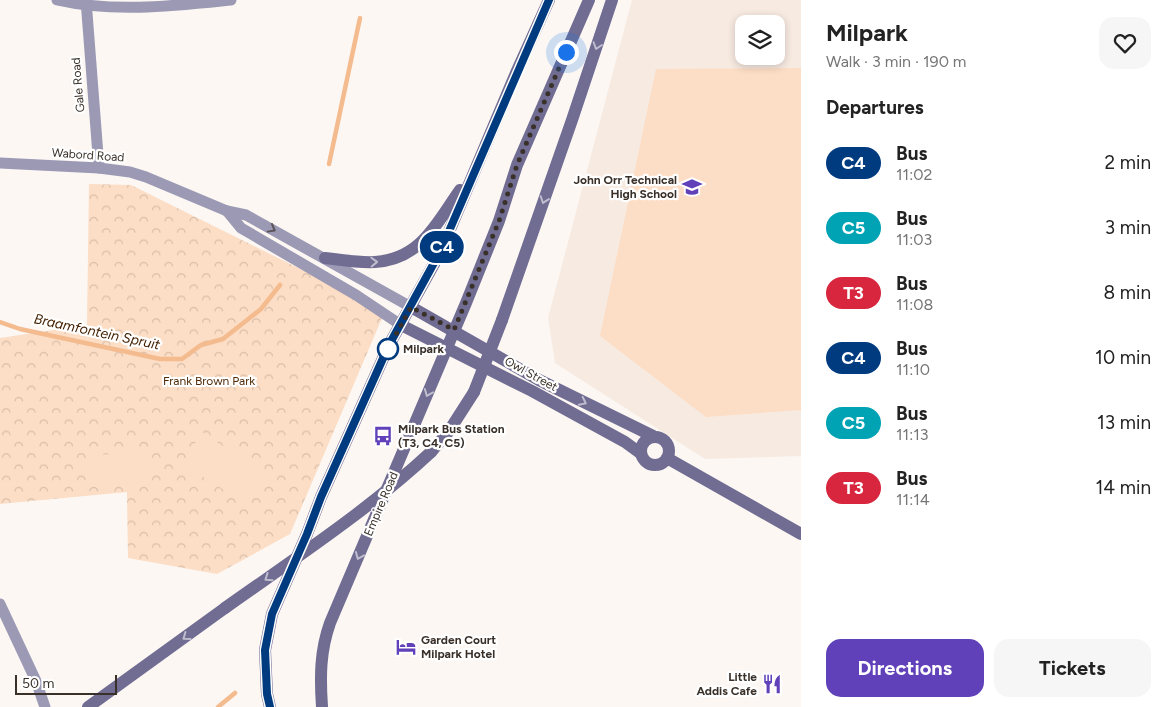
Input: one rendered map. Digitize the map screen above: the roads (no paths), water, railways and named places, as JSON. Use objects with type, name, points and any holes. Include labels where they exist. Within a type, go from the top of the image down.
[{"type":"main road","points":[[270,707],[267,694],[265,650],[272,614],[321,497],[389,345],[440,252],[549,0]]},
{"type":"main road","name":"Empire Road","points":[[322,707],[320,680],[325,637],[339,600],[411,436],[499,221],[517,165],[589,0]]},
{"type":"main road","points":[[88,707],[368,504],[414,468],[449,431],[474,392],[502,320],[612,0]]},
{"type":"main road","points":[[325,258],[375,262],[390,260],[408,254],[424,240],[474,171]]},
{"type":"main road","name":"Owl Street","points":[[411,307],[539,380],[653,436]]},
{"type":"main road","name":"Owl Street","points":[[401,324],[532,391],[625,442],[640,453]]},
{"type":"main road","points":[[653,436],[662,438],[668,445],[669,454],[660,464],[652,465],[644,461],[640,453],[642,444],[653,436]]},
{"type":"main road","points":[[667,458],[801,534]]},
{"type":"street","points":[[57,0],[114,8],[231,0]]},
{"type":"street","name":"Gale Road","points":[[86,3],[99,168]]},
{"type":"street","name":"Wabord Road","points":[[0,163],[99,168],[130,172],[146,177],[227,211],[246,215],[411,307]]},
{"type":"street","name":"Wabord Road","points":[[227,211],[241,228],[356,295],[401,324]]},
{"type":"street","points":[[0,604],[36,681],[45,707]]},
{"type":"waterway","points":[[329,164],[360,18]]},
{"type":"waterway","name":"Braamfontein Spruit","points":[[0,322],[20,329],[160,359],[182,359],[201,345],[223,339],[261,309],[280,285]]},
{"type":"waterway","points":[[218,707],[235,693]]},
{"type":"place","name":"John Orr Technical High School","points":[[692,187]]},
{"type":"place","name":"Milpark","points":[[388,349]]},
{"type":"place","name":"Milpark Bus Station (T3, C4, C5)","points":[[383,436]]},
{"type":"place","name":"Garden Court Milpark Hotel","points":[[406,647]]},
{"type":"place","name":"Little Addis Cafe","points":[[772,684]]},
{"type":"park label","name":"Frank Brown Park","points":[[209,381]]}]
